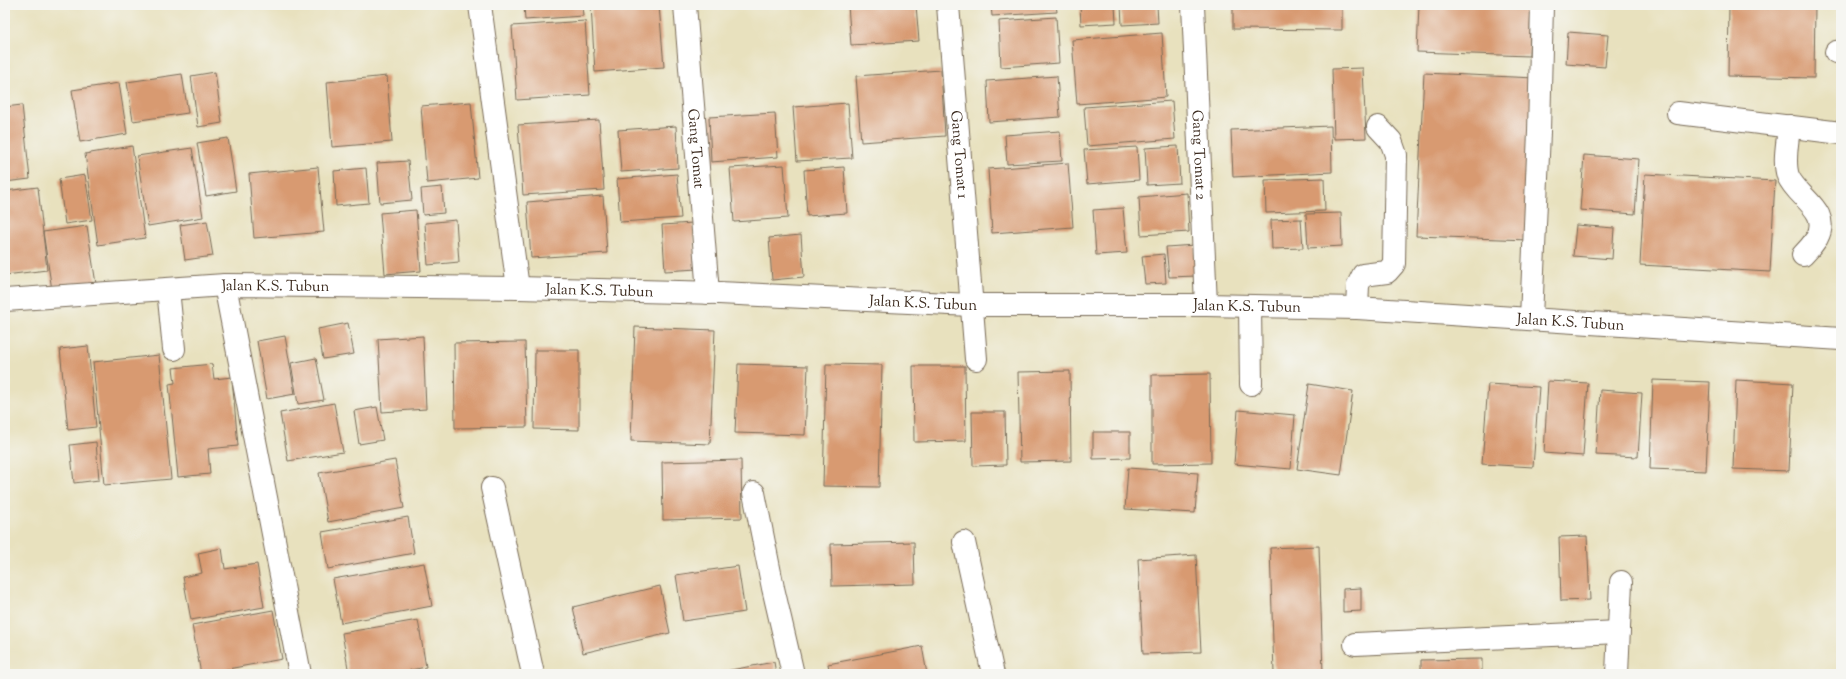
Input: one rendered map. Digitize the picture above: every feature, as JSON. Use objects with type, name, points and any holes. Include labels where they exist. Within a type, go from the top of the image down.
[{"type":"street","points":[[480,5],[518,288]]},
{"type":"street","name":"Gang Tomat","points":[[685,5],[708,293]]},
{"type":"street","name":"Gang Tomat 1","points":[[948,5],[976,359]]},
{"type":"street","name":"Gang Tomat 2","points":[[1192,5],[1206,305]]},
{"type":"street","points":[[1531,318],[1539,132],[1542,5]]},
{"type":"street","points":[[1678,113],[1841,133]]},
{"type":"street","points":[[1789,126],[1786,160],[1788,175],[1794,187],[1818,210],[1821,225],[1817,238],[1804,255]]},
{"type":"street","points":[[1357,308],[1358,285],[1364,275],[1387,272],[1394,264],[1396,155],[1391,141],[1378,127]]},
{"type":"street","points":[[225,285],[300,674]]},
{"type":"street","name":"Jalan K.S. Tubun","points":[[5,300],[225,285],[518,288],[708,293],[971,305],[1206,305],[1357,308],[1841,339]]},
{"type":"street","points":[[168,289],[174,349]]},
{"type":"street","points":[[1250,306],[1251,384]]},
{"type":"street","points":[[492,488],[533,674]]},
{"type":"street","points":[[754,493],[772,588],[793,674]]},
{"type":"street","points":[[964,542],[993,674]]},
{"type":"street","points":[[1617,674],[1621,582]]},
{"type":"street","points":[[1355,644],[1619,632]]},
{"type":"building","points":[[524,5],[582,5],[583,16],[525,20]]},
{"type":"building","points":[[659,5],[664,67],[595,72],[591,6]]},
{"type":"building","points":[[848,5],[916,5],[919,41],[851,45]]},
{"type":"building","points":[[991,5],[1056,5],[1057,12],[992,16]]},
{"type":"building","points":[[1080,5],[1115,5],[1116,23],[1081,25]]},
{"type":"building","points":[[1121,5],[1157,5],[1158,23],[1122,25]]},
{"type":"building","points":[[1233,5],[1342,5],[1342,30],[1233,29]]},
{"type":"building","points":[[1419,5],[1531,5],[1529,56],[1417,52]]},
{"type":"building","points":[[1729,5],[1815,5],[1814,78],[1728,76]]},
{"type":"building","points":[[1056,17],[1059,63],[1001,67],[999,21]]},
{"type":"building","points":[[585,21],[590,95],[517,100],[512,26]]},
{"type":"building","points":[[1568,32],[1608,35],[1605,67],[1566,64]]},
{"type":"building","points":[[1162,33],[1166,97],[1077,104],[1072,40]]},
{"type":"building","points":[[1363,68],[1366,138],[1334,139],[1332,69]]},
{"type":"building","points":[[941,70],[945,136],[861,142],[856,76]]},
{"type":"building","points":[[215,72],[222,123],[198,127],[191,76]]},
{"type":"building","points":[[1424,73],[1535,78],[1528,240],[1416,236]]},
{"type":"building","points":[[182,74],[188,113],[133,121],[127,82]]},
{"type":"building","points":[[387,76],[392,142],[332,147],[327,82]]},
{"type":"building","points":[[1057,76],[1060,117],[989,122],[987,81]]},
{"type":"building","points":[[119,83],[127,134],[80,142],[72,90]]},
{"type":"building","points":[[1172,101],[1175,139],[1087,146],[1084,107]]},
{"type":"building","points":[[471,102],[478,178],[427,183],[421,106]]},
{"type":"building","points":[[848,103],[852,158],[797,161],[793,107]]},
{"type":"building","points":[[22,105],[30,179],[5,182],[5,107]]},
{"type":"building","points":[[775,113],[778,157],[711,162],[709,117]]},
{"type":"building","points":[[599,120],[604,190],[523,195],[518,125]]},
{"type":"building","points":[[676,126],[678,168],[621,172],[618,130]]},
{"type":"building","points":[[1331,126],[1332,172],[1233,177],[1231,130]]},
{"type":"building","points":[[1060,131],[1062,161],[1007,164],[1005,135]]},
{"type":"building","points":[[228,138],[236,191],[206,196],[197,143]]},
{"type":"building","points":[[132,146],[145,238],[98,245],[85,154]]},
{"type":"building","points":[[1178,146],[1180,183],[1147,185],[1145,148]]},
{"type":"building","points":[[1137,147],[1139,180],[1087,184],[1084,150]]},
{"type":"building","points":[[192,148],[203,217],[148,226],[137,156]]},
{"type":"building","points":[[1584,155],[1639,159],[1635,214],[1580,210]]},
{"type":"building","points":[[408,161],[412,200],[380,203],[377,163]]},
{"type":"building","points":[[1068,163],[1073,227],[992,233],[988,169]]},
{"type":"building","points":[[784,165],[788,218],[734,222],[730,168]]},
{"type":"building","points":[[318,167],[324,232],[254,238],[249,174]]},
{"type":"building","points":[[844,167],[847,213],[807,216],[804,170]]},
{"type":"building","points":[[366,168],[369,203],[336,206],[334,171]]},
{"type":"building","points":[[677,174],[681,218],[620,222],[617,179]]},
{"type":"building","points":[[1645,174],[1775,181],[1770,272],[1640,265]]},
{"type":"building","points":[[85,175],[92,220],[65,224],[59,179]]},
{"type":"building","points":[[1324,178],[1325,211],[1266,213],[1265,180]]},
{"type":"building","points":[[38,187],[47,270],[5,275],[5,191]]},
{"type":"building","points":[[442,187],[444,213],[423,215],[421,189]]},
{"type":"building","points":[[1187,193],[1189,232],[1141,235],[1139,197]]},
{"type":"building","points":[[603,196],[607,253],[531,258],[527,202]]},
{"type":"building","points":[[1123,208],[1127,253],[1096,255],[1093,210]]},
{"type":"building","points":[[416,210],[421,271],[385,274],[380,213]]},
{"type":"building","points":[[1341,213],[1342,246],[1308,248],[1306,214]]},
{"type":"building","points":[[1301,219],[1303,248],[1272,249],[1271,220]]},
{"type":"building","points":[[456,220],[459,262],[428,265],[425,223]]},
{"type":"building","points":[[207,221],[213,256],[185,260],[180,225]]},
{"type":"building","points":[[693,223],[697,269],[665,271],[662,225]]},
{"type":"building","points":[[1576,225],[1614,228],[1612,259],[1573,256]]},
{"type":"building","points":[[87,226],[96,284],[52,290],[43,232]]},
{"type":"building","points":[[801,235],[804,277],[772,280],[769,238]]},
{"type":"building","points":[[1195,245],[1197,276],[1169,277],[1166,247]]},
{"type":"building","points":[[1164,254],[1166,283],[1145,284],[1142,256]]},
{"type":"building","points":[[348,323],[354,354],[323,359],[318,329]]},
{"type":"building","points":[[635,327],[715,330],[710,444],[631,441]]},
{"type":"building","points":[[285,336],[295,394],[267,399],[257,341]]},
{"type":"building","points":[[423,336],[426,409],[382,412],[378,339]]},
{"type":"building","points":[[525,342],[527,427],[455,428],[454,343]]},
{"type":"building","points":[[88,346],[96,427],[68,430],[60,349]]},
{"type":"building","points":[[535,350],[579,350],[579,430],[534,429]]},
{"type":"building","points":[[159,355],[171,479],[104,485],[93,362]]},
{"type":"building","points":[[316,358],[324,400],[298,404],[291,363]]},
{"type":"building","points":[[212,364],[214,379],[232,377],[238,446],[208,449],[210,474],[178,477],[169,384],[175,383],[173,368]]},
{"type":"building","points":[[738,364],[808,366],[805,435],[735,433]]},
{"type":"building","points":[[826,364],[882,365],[879,487],[823,486]]},
{"type":"building","points":[[913,366],[965,366],[966,441],[914,442]]},
{"type":"building","points":[[1070,371],[1071,461],[1020,462],[1018,372]]},
{"type":"building","points":[[1210,374],[1211,463],[1152,464],[1152,375]]},
{"type":"building","points":[[1653,380],[1710,382],[1706,471],[1650,469]]},
{"type":"building","points":[[1736,380],[1793,383],[1789,471],[1733,469]]},
{"type":"building","points":[[1548,381],[1588,383],[1583,456],[1544,453]]},
{"type":"building","points":[[1309,384],[1353,391],[1341,475],[1297,469]]},
{"type":"building","points":[[1488,384],[1539,387],[1533,467],[1482,464]]},
{"type":"building","points":[[1600,390],[1642,393],[1638,457],[1596,455]]},
{"type":"building","points":[[334,403],[343,452],[288,461],[280,413]]},
{"type":"building","points":[[377,407],[383,440],[359,444],[354,411]]},
{"type":"building","points":[[1238,410],[1295,415],[1291,469],[1234,464]]},
{"type":"building","points":[[972,412],[1005,412],[1006,465],[973,466]]},
{"type":"building","points":[[1093,432],[1130,432],[1130,458],[1093,459]]},
{"type":"building","points":[[96,442],[99,480],[74,483],[70,445]]},
{"type":"building","points":[[395,460],[404,508],[328,522],[319,473]]},
{"type":"building","points":[[741,460],[742,518],[663,520],[662,462]]},
{"type":"building","points":[[1128,468],[1198,473],[1195,513],[1125,509]]},
{"type":"building","points":[[408,517],[414,553],[328,569],[322,532]]},
{"type":"building","points":[[1587,536],[1590,600],[1561,601],[1559,537]]},
{"type":"building","points":[[914,542],[915,584],[832,586],[831,544]]},
{"type":"building","points":[[1319,546],[1323,674],[1274,674],[1270,548]]},
{"type":"building","points":[[222,548],[225,569],[257,564],[264,607],[191,620],[183,577],[202,573],[198,553]]},
{"type":"building","points":[[1196,555],[1201,652],[1143,654],[1138,559]]},
{"type":"building","points":[[424,563],[432,606],[341,623],[333,579]]},
{"type":"building","points":[[738,566],[745,612],[683,621],[676,575]]},
{"type":"building","points":[[660,586],[670,633],[583,653],[573,607]]},
{"type":"building","points":[[1361,588],[1361,611],[1343,612],[1343,589]]},
{"type":"building","points":[[273,610],[282,659],[201,674],[192,625]]},
{"type":"building","points":[[418,620],[426,667],[391,674],[349,674],[342,633]]},
{"type":"building","points":[[922,646],[927,674],[830,674],[828,664]]},
{"type":"building","points":[[1482,659],[1482,674],[1421,674],[1421,660]]},
{"type":"building","points":[[774,662],[776,674],[715,674],[715,673]]}]
